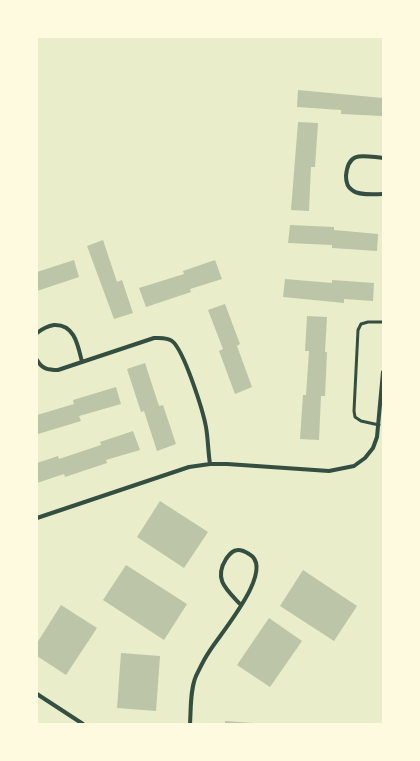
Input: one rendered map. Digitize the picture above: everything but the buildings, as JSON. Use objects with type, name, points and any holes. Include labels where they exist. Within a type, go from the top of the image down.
[{"type":"street","points":[[383,158],[360,156],[354,157],[349,162],[347,167],[346,179],[348,186],[352,191],[359,193],[383,194]]},
{"type":"street","points":[[37,333],[51,325],[61,325],[69,329],[75,336],[82,362]]},
{"type":"street","points":[[37,360],[40,366],[48,370],[58,370],[154,338],[172,340],[179,348],[184,360],[206,426],[210,464]]},
{"type":"street","points":[[37,518],[188,467],[210,464],[329,471],[354,466],[365,458],[373,448],[379,425],[383,372]]},
{"type":"street","points":[[190,724],[196,677],[209,652],[241,605],[252,586],[258,564],[256,559],[251,555],[238,550],[232,552],[228,556],[221,569],[220,576],[223,584],[241,605]]},
{"type":"street","points":[[37,694],[83,724]]},
{"type":"lane","points":[[379,425],[361,421],[355,417],[354,411],[358,330],[361,324],[383,322]]}]
